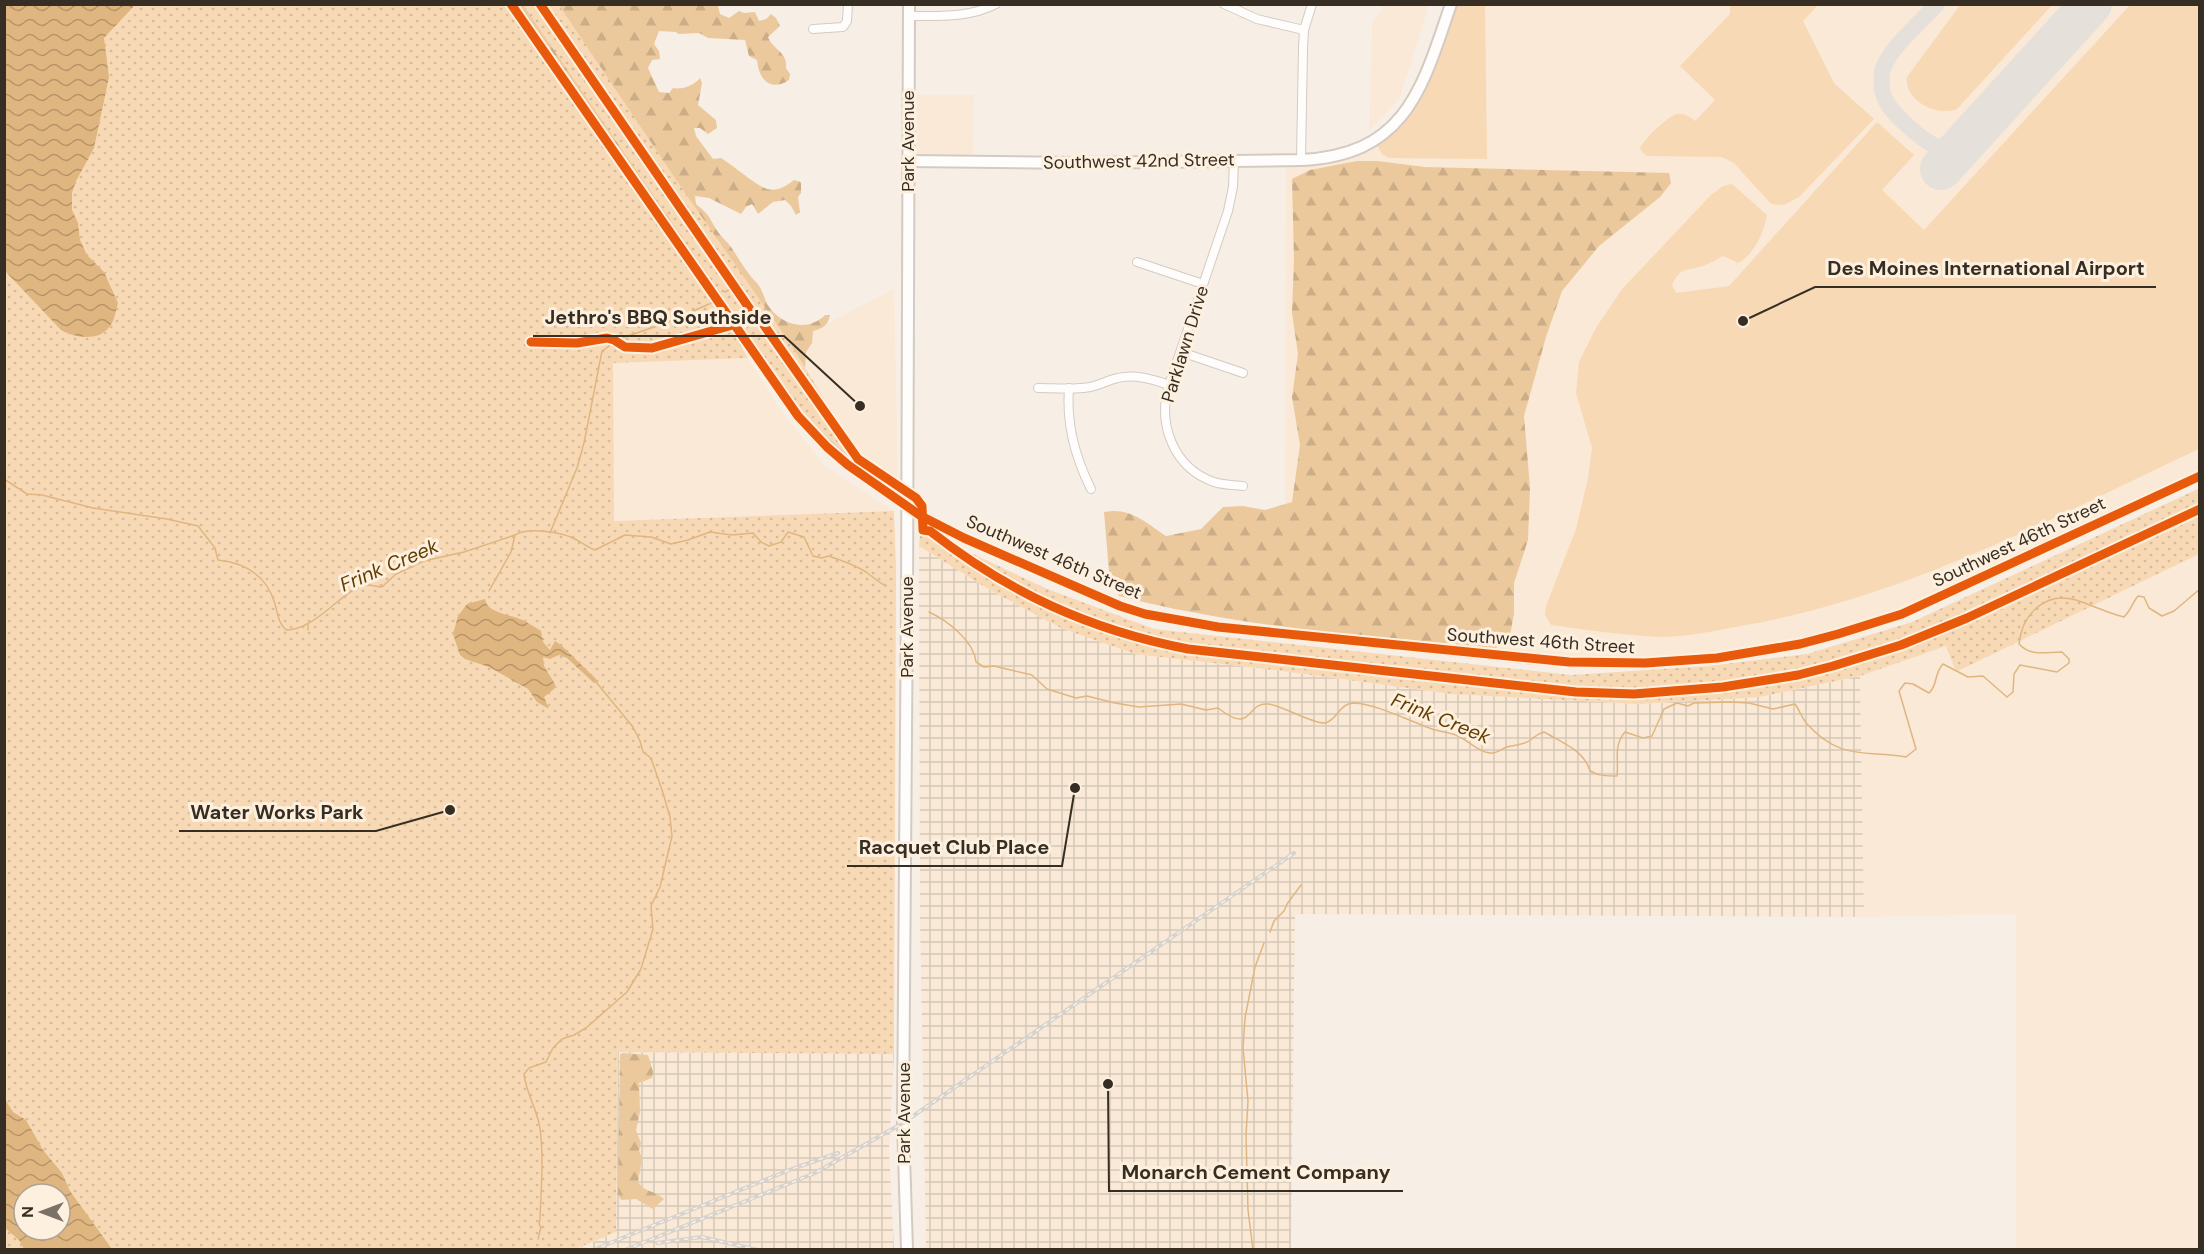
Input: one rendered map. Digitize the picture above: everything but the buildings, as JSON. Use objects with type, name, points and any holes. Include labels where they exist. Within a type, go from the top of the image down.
[{"type":"main road","name":"Southwest 42nd Street","points":[[908,161],[1076,163],[1301,160],[1338,156],[1367,144],[1392,126],[1416,98],[1427,74],[1451,4]]},
{"type":"main road","name":"Park Avenue","points":[[907,1250],[903,1123],[909,10]]},
{"type":"street","points":[[511,4],[798,417],[848,465],[907,506]]},
{"type":"street","points":[[813,29],[843,27],[847,21],[848,4]]},
{"type":"street","points":[[909,10],[959,15],[977,13],[996,4]]},
{"type":"street","points":[[1224,4],[1257,19],[1304,30]]},
{"type":"street","points":[[1301,160],[1304,30],[1312,4]]},
{"type":"street","name":"Parklawn Drive","points":[[1234,160],[1231,199],[1168,385],[1164,409],[1165,425],[1179,458],[1201,477],[1222,484],[1243,486]]},
{"type":"street","points":[[1137,262],[1203,284]]},
{"type":"street","points":[[1181,352],[1243,373]]},
{"type":"street","points":[[1038,388],[1093,387],[1133,376],[1168,385]]},
{"type":"street","points":[[1069,388],[1069,422],[1072,439],[1082,472],[1091,489]]},
{"type":"street","name":"Southwest 46th Street","points":[[907,506],[955,533],[1069,585],[1120,606],[1156,616],[1218,627],[1533,660],[1608,664],[1717,658],[1754,653],[1838,634],[1902,614],[2199,476]]},
{"type":"shaded area","points":[[1384,4],[1429,5],[1400,97],[1369,131],[1372,24]]},
{"type":"shaded area","points":[[5,5],[507,5],[726,319],[748,358],[613,363],[614,521],[894,511],[896,568],[894,1054],[618,1052],[616,1232],[576,1249],[5,1250]]},
{"type":"shaded area","points":[[523,5],[559,5],[683,190],[790,343],[859,456],[893,479],[886,483],[849,459],[803,414]]},
{"type":"shaded area","points":[[1451,5],[2199,5],[2199,474],[1902,614],[1754,653],[1608,664],[1285,635],[1286,160],[1352,151],[1404,113]]},
{"type":"shaded area","points":[[1451,5],[1485,5],[1487,159],[1389,158],[1382,154],[1374,139],[1404,113]]},
{"type":"shaded area","points":[[1730,5],[1818,5],[1803,21],[1834,83],[1874,119],[1799,197],[1784,205],[1771,204],[1734,163],[1722,157],[1647,156],[1640,148],[1646,139],[1668,119],[1682,114],[1695,121],[1715,100],[1680,66],[1730,14]]},
{"type":"shaded area","points":[[1960,5],[2052,5],[1957,109],[1940,111],[1916,100],[1907,86],[1907,77]]},
{"type":"shaded area","points":[[2130,5],[2199,5],[2199,449],[1975,553],[1859,597],[1800,613],[1710,632],[1669,637],[1619,634],[1551,625],[1545,615],[1546,606],[1576,529],[1588,478],[1592,448],[1576,393],[1579,362],[1597,326],[1623,288],[1711,195],[1723,186],[1732,184],[1767,215],[1757,242],[1749,255],[1738,263],[1723,256],[1682,272],[1672,285],[1676,293],[1729,286],[1877,122],[1914,155],[1882,190],[1924,230]]},
{"type":"shaded area","points":[[908,95],[974,95],[973,162],[908,161]]},
{"type":"shaded area","points":[[894,289],[898,475],[893,479],[859,456],[790,343]]},
{"type":"shaded area","points":[[748,358],[783,413],[824,465],[894,511],[614,521],[613,362]]},
{"type":"shaded area","points":[[2200,488],[2199,554],[1956,672],[1946,646],[1860,676],[1759,697],[1638,704],[1452,694],[1135,654],[1061,628],[990,590],[919,546],[920,534],[929,533],[1045,588],[1154,629],[1571,675],[1708,666],[1807,654],[1912,622]]},
{"type":"shaded area","points":[[919,546],[990,590],[1061,628],[1135,654],[1452,694],[1638,704],[1759,697],[1860,676],[1864,917],[1295,914],[1291,1249],[926,1249],[920,914]]},
{"type":"shaded area","points":[[2199,554],[2199,1249],[2016,1249],[2016,914],[1864,917],[1860,676],[1946,646],[1956,672]]},
{"type":"shaded area","points":[[618,1052],[894,1054],[889,1149],[894,1249],[576,1250],[616,1232]]},
{"type":"green space","points":[[518,5],[709,5],[718,6],[720,14],[729,18],[739,11],[755,12],[759,21],[771,14],[776,18],[780,26],[768,37],[785,58],[786,68],[790,74],[789,80],[782,83],[771,84],[763,78],[757,60],[749,56],[745,40],[708,38],[699,33],[678,34],[659,31],[654,44],[659,51],[660,59],[652,60],[648,68],[659,92],[669,93],[673,88],[688,86],[700,78],[702,83],[698,105],[716,120],[717,128],[708,134],[700,128],[694,128],[696,136],[713,159],[721,158],[767,189],[781,188],[794,180],[801,182],[801,193],[798,197],[800,212],[796,215],[785,200],[773,202],[758,214],[752,204],[746,207],[741,214],[709,198],[695,196],[696,204],[709,217],[759,285],[772,311],[786,321],[802,325],[830,315],[825,326],[813,331],[812,343],[806,352],[805,369],[743,318],[735,320],[654,204],[646,186],[613,147],[571,79]]},
{"type":"green space","points":[[1357,161],[1425,167],[1669,173],[1671,183],[1660,197],[1599,246],[1562,291],[1546,337],[1524,416],[1530,488],[1528,540],[1514,583],[1514,614],[1510,635],[1496,648],[1306,630],[1212,616],[1119,596],[1110,584],[1104,512],[1130,514],[1166,536],[1201,529],[1223,507],[1243,506],[1265,510],[1292,502],[1300,445],[1292,397],[1298,354],[1292,313],[1294,259],[1292,179],[1310,170]]},
{"type":"green space","points":[[622,1053],[648,1055],[653,1072],[652,1078],[639,1083],[640,1112],[636,1130],[641,1143],[639,1151],[642,1158],[638,1182],[643,1188],[664,1199],[653,1209],[636,1199],[621,1200],[618,1194],[620,1055]]},
{"type":"water","points":[[5,4],[135,5],[104,38],[109,77],[94,148],[72,193],[72,210],[78,223],[80,240],[87,255],[104,272],[118,303],[110,326],[100,334],[93,336],[73,335],[61,330],[5,271]]},
{"type":"water","points":[[485,599],[494,610],[523,620],[541,631],[543,642],[550,650],[555,641],[561,645],[597,680],[596,682],[594,683],[567,658],[559,655],[550,659],[543,657],[544,666],[555,684],[554,689],[544,697],[549,709],[537,702],[528,689],[489,667],[465,659],[460,655],[453,634],[458,616],[467,604]]},
{"type":"water","points":[[5,1099],[13,1112],[26,1120],[43,1150],[62,1173],[66,1182],[12,1182],[12,1234],[5,1228]]},
{"type":"water","points":[[72,1194],[112,1249],[24,1249],[20,1242],[72,1242]]},
{"type":"waterway","points":[[725,292],[734,287]]},
{"type":"waterway","points":[[550,533],[577,468],[602,351],[619,339],[663,324],[709,304]]},
{"type":"waterway","name":"Frink Creek","points":[[4,479],[27,494],[198,526],[215,548],[218,560],[246,568],[267,586],[280,621],[286,630],[309,623],[359,587],[368,585],[382,587],[396,574],[424,561],[464,552],[527,531],[544,531],[567,536],[595,550],[625,535],[651,537],[671,544],[710,532],[732,535],[753,533],[761,542],[769,546],[781,542],[788,532],[804,537],[813,556],[822,558],[828,556],[848,563],[886,586]]},
{"type":"waterway","points":[[489,591],[511,552],[515,535]]},
{"type":"waterway","name":"Frink Creek","points":[[929,612],[959,632],[974,654],[976,662],[984,667],[994,666],[1032,675],[1047,689],[1076,698],[1087,696],[1139,707],[1181,704],[1206,710],[1218,708],[1238,719],[1244,719],[1256,708],[1268,704],[1320,723],[1329,722],[1349,704],[1363,704],[1455,735],[1481,751],[1490,753],[1524,743],[1544,732],[1583,757],[1590,771],[1600,775],[1617,776],[1619,742],[1625,732],[1643,738],[1652,736],[1664,709],[1677,703],[1688,706],[1694,703],[1749,703],[1773,709],[1795,704],[1807,724],[1831,744],[1854,752],[1906,757],[1916,749],[1899,691],[1905,683],[1913,684],[1929,693],[1943,664],[1968,677],[1983,676],[2007,697],[2013,692],[2014,674],[2020,665],[2057,672],[2069,663],[2069,659],[2062,652],[2034,652],[2019,644],[2021,633],[2030,615],[2045,602],[2064,598],[2076,600],[2124,617],[2138,596],[2144,597],[2149,608],[2162,616],[2174,611],[2200,589]]},
{"type":"waterway","name":"Frink Creek","points":[[308,624],[308,630]]},
{"type":"waterway","points":[[538,1239],[541,1227],[539,1224],[542,1174],[541,1139],[539,1121],[524,1074],[529,1068],[546,1062],[553,1048],[562,1039],[586,1028],[627,992],[641,969],[653,929],[651,906],[660,887],[672,836],[670,817],[651,758],[643,752],[633,727],[596,682]]},
{"type":"waterway","points":[[1270,932],[1274,921],[1284,911],[1301,885]]},
{"type":"waterway","points":[[1253,1250],[1248,1210],[1246,1135],[1248,1101],[1243,1048],[1245,1018],[1255,967],[1264,943]]},
{"type":"taxiway","points":[[1937,4],[1905,36],[1890,55],[1882,72],[1883,93],[1902,121],[1937,146],[1943,148],[1955,146],[1972,135]]},
{"type":"runway","points":[[1941,169],[2091,4]]},
{"type":"railway","points":[[625,1250],[815,1173],[903,1123],[1294,853]]},
{"type":"railway","points":[[593,1250],[792,1169],[838,1153]]},
{"type":"railway","points":[[657,1243],[702,1237],[758,1250]]},
{"type":"cycle path","points":[[511,4],[798,416],[827,447],[848,465],[921,516],[964,538],[1120,606],[1145,614],[1218,627],[1569,662],[1645,663],[1717,658],[1800,644],[1902,614],[2200,476]]},
{"type":"cycle path","points":[[540,4],[756,318],[761,321],[858,459],[916,498],[922,506],[923,530],[930,531],[990,573],[1021,591],[1084,620],[1117,631],[1188,649],[1576,692],[1634,694],[1723,687],[1798,675],[1901,645],[1967,618],[2200,509]]},
{"type":"cycle path","points":[[531,342],[577,343],[607,338],[625,347],[652,348],[743,322]]},
{"type":"place","name":"Des Moines International Airport","points":[[1743,321]]},
{"type":"place","name":"Jethro's BBQ Southside","points":[[860,406]]},
{"type":"place","name":"Racquet Club Place","points":[[1075,788]]},
{"type":"place","name":"Water Works Park","points":[[450,810]]},
{"type":"place","name":"Monarch Cement Company","points":[[1108,1084]]}]
